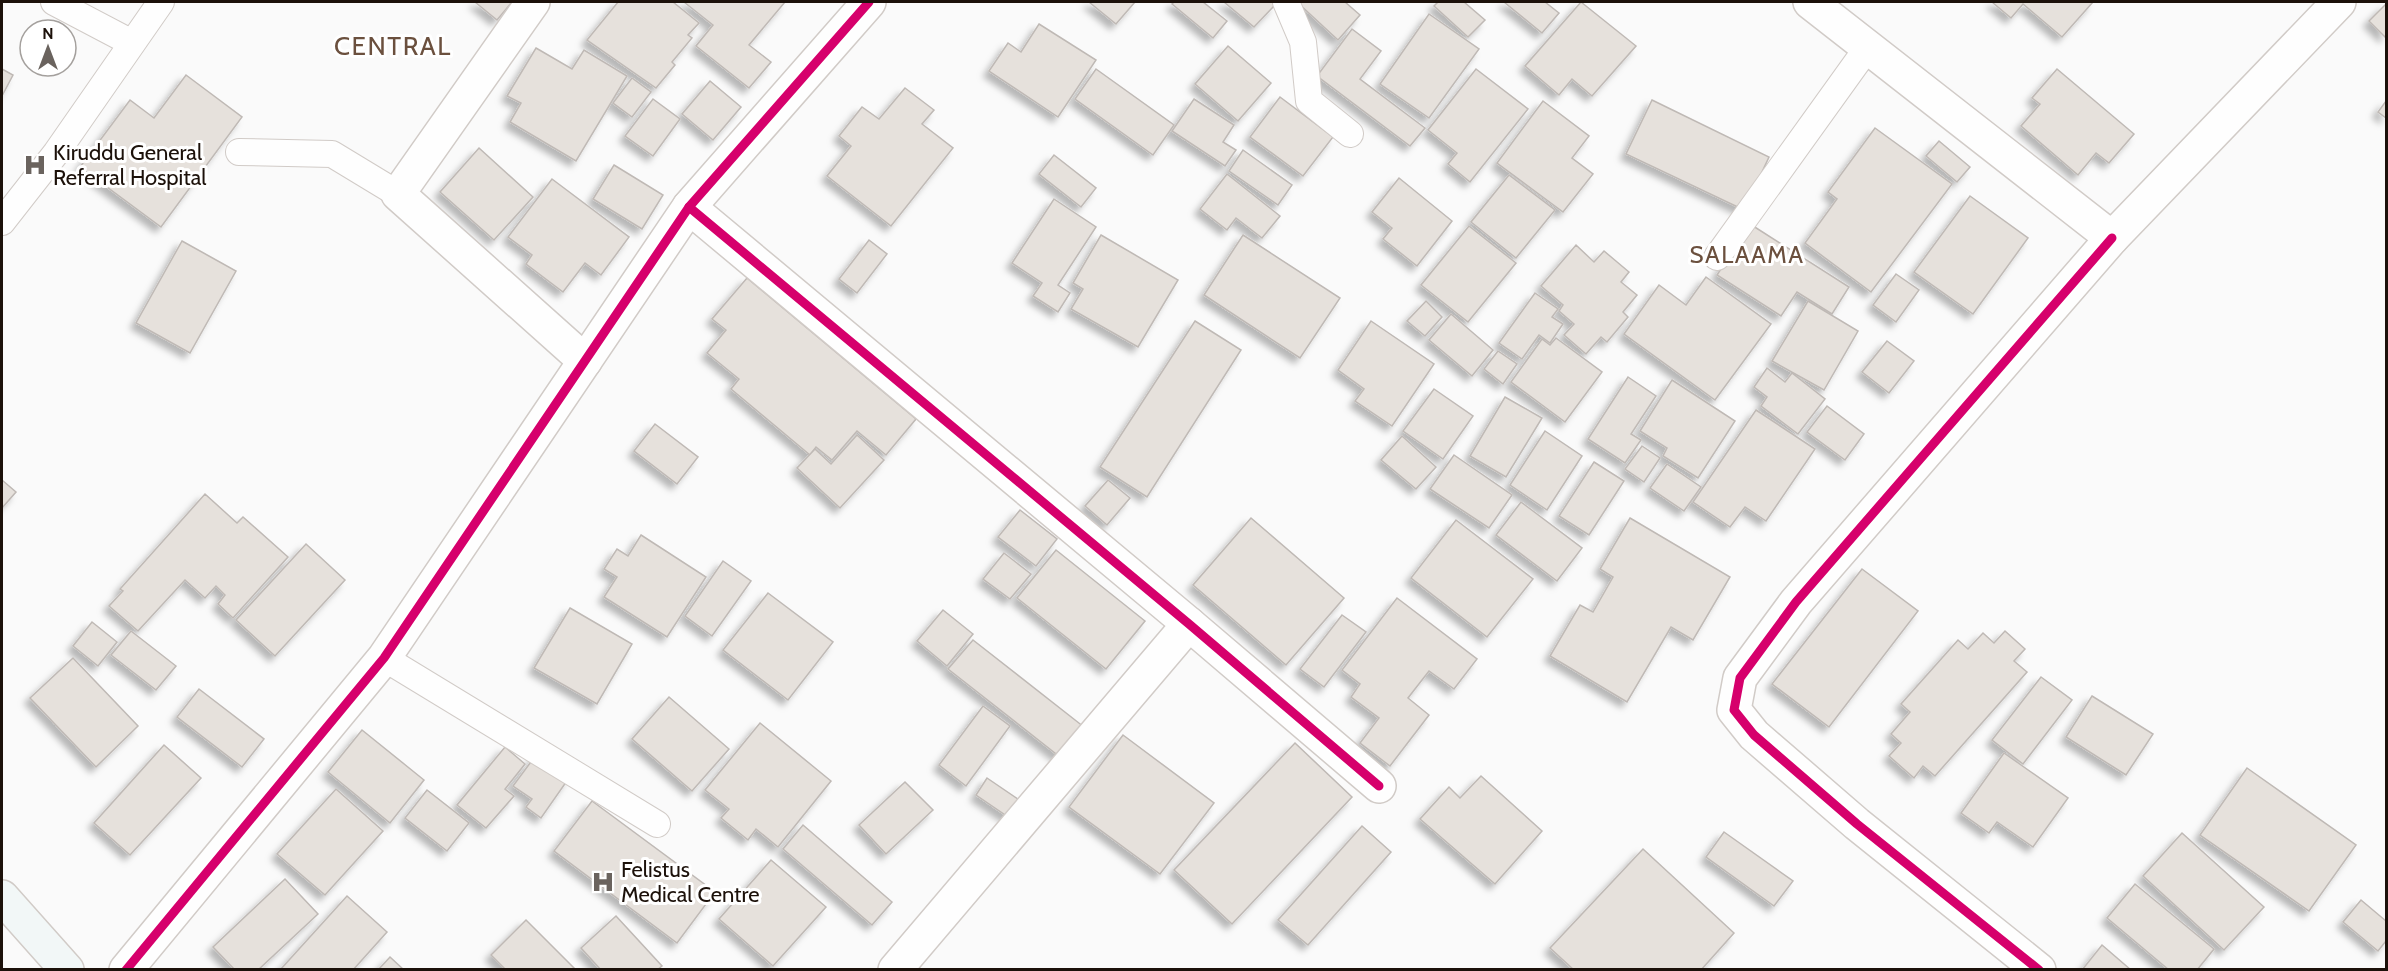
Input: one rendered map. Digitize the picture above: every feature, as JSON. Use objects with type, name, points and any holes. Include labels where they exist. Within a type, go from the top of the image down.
[{"type":"main road","points":[[2,897],[67,969]]},
{"type":"street","points":[[533,2],[398,194],[585,361]]},
{"type":"street","points":[[126,969],[384,658],[689,207],[869,2]]},
{"type":"street","points":[[1810,2],[2112,238]]},
{"type":"street","points":[[2039,969],[1857,824],[1754,735],[1734,710],[1740,678],[1796,602],[2112,238],[2339,2]]},
{"type":"street","points":[[689,207],[1189,624],[1379,786]]},
{"type":"street","points":[[896,969],[1189,624]]},
{"type":"lane","points":[[54,2],[132,43]]},
{"type":"lane","points":[[2,222],[56,153],[161,2]]},
{"type":"lane","points":[[1286,2],[1303,42],[1309,101],[1350,134]]},
{"type":"lane","points":[[1717,257],[1868,47]]},
{"type":"lane","points":[[239,152],[332,154],[398,194]]},
{"type":"lane","points":[[384,658],[657,824]]},
{"type":"building","points":[[475,2],[512,2],[497,20]]},
{"type":"building","points":[[618,2],[673,2],[699,23],[688,35],[692,38],[672,62],[675,65],[656,88],[587,40]]},
{"type":"building","points":[[684,2],[785,2],[749,45],[771,62],[749,88],[696,46],[713,25]]},
{"type":"building","points":[[1089,2],[1135,2],[1116,24]]},
{"type":"building","points":[[1174,2],[1203,2],[1227,21],[1213,38],[1172,4]]},
{"type":"building","points":[[1224,2],[1273,2],[1274,6],[1254,27]]},
{"type":"building","points":[[1299,2],[1345,2],[1360,15],[1338,40]]},
{"type":"building","points":[[1438,2],[1464,2],[1485,20],[1468,37],[1434,6]]},
{"type":"building","points":[[1504,2],[1545,2],[1559,13],[1542,33]]},
{"type":"building","points":[[1581,2],[1636,46],[1592,96],[1572,79],[1559,95],[1525,66]]},
{"type":"building","points":[[1992,2],[2093,2],[2062,37],[2023,4],[2011,18]]},
{"type":"building","points":[[2386,4],[2386,35],[2385,37],[2369,21]]},
{"type":"building","points":[[1429,14],[1479,49],[1429,118],[1380,84]]},
{"type":"building","points":[[1039,24],[1096,60],[1058,117],[989,71],[1008,43],[1021,52]]},
{"type":"building","points":[[1352,29],[1381,51],[1360,79],[1425,128],[1410,146],[1317,76]]},
{"type":"building","points":[[1228,46],[1271,83],[1238,121],[1195,84]]},
{"type":"building","points":[[536,48],[572,69],[584,50],[627,76],[576,161],[510,122],[521,103],[507,96]]},
{"type":"building","points":[[2,69],[13,75],[2,96]]},
{"type":"building","points":[[1096,69],[1174,125],[1153,155],[1075,99]]},
{"type":"building","points":[[1476,69],[1528,109],[1470,182],[1448,164],[1457,153],[1428,130]]},
{"type":"building","points":[[2057,69],[2134,134],[2109,163],[2096,153],[2078,175],[2021,126],[2040,104],[2032,98]]},
{"type":"building","points":[[186,75],[242,117],[161,227],[80,167],[130,100],[154,118]]},
{"type":"building","points":[[632,78],[651,92],[632,117],[613,103]]},
{"type":"building","points":[[710,81],[741,107],[713,140],[682,114]]},
{"type":"building","points":[[905,88],[934,110],[922,124],[953,148],[891,226],[827,176],[851,146],[839,136],[862,107],[879,119]]},
{"type":"building","points":[[1280,97],[1333,137],[1303,176],[1250,137]]},
{"type":"building","points":[[653,99],[680,119],[653,156],[625,136]]},
{"type":"building","points":[[1194,99],[1234,125],[1223,142],[1236,150],[1225,166],[1172,131]]},
{"type":"building","points":[[1652,100],[1769,157],[1744,210],[1626,154]]},
{"type":"building","points":[[1543,101],[1589,136],[1572,158],[1593,174],[1563,212],[1497,163]]},
{"type":"building","points":[[2386,101],[2386,118],[2378,112]]},
{"type":"building","points":[[1875,128],[1952,184],[1871,292],[1805,243],[1837,199],[1828,192]]},
{"type":"building","points":[[1939,141],[1970,167],[1957,182],[1926,156]]},
{"type":"building","points":[[479,148],[533,197],[494,240],[440,192]]},
{"type":"building","points":[[1243,150],[1292,185],[1278,205],[1229,171]]},
{"type":"building","points":[[1054,155],[1096,188],[1081,207],[1039,174]]},
{"type":"building","points":[[614,165],[663,195],[642,229],[593,199]]},
{"type":"building","points":[[1227,174],[1280,216],[1262,238],[1236,218],[1227,230],[1200,209]]},
{"type":"building","points":[[1509,175],[1555,210],[1516,258],[1471,222]]},
{"type":"building","points":[[1399,178],[1452,221],[1417,266],[1383,239],[1392,228],[1372,212]]},
{"type":"building","points":[[552,179],[629,237],[601,275],[585,263],[563,292],[526,264],[532,255],[508,237]]},
{"type":"building","points":[[1970,196],[2028,238],[1973,314],[1914,272]]},
{"type":"building","points":[[1054,199],[1096,227],[1058,285],[1070,293],[1058,312],[1033,296],[1042,283],[1012,263]]},
{"type":"building","points":[[1750,224],[1849,287],[1832,314],[1797,292],[1781,316],[1717,275]]},
{"type":"building","points":[[1469,226],[1516,263],[1468,322],[1421,285]]},
{"type":"building","points":[[1101,235],[1178,280],[1138,347],[1071,309],[1083,289],[1073,283]]},
{"type":"building","points":[[1243,235],[1340,298],[1300,358],[1204,295]]},
{"type":"building","points":[[869,240],[887,254],[857,293],[839,279]]},
{"type":"building","points":[[182,241],[236,271],[190,353],[136,323]]},
{"type":"building","points":[[1576,245],[1594,262],[1604,251],[1629,272],[1621,282],[1637,295],[1623,312],[1628,317],[1607,342],[1601,337],[1586,354],[1564,335],[1574,324],[1559,311],[1563,305],[1541,286]]},
{"type":"building","points":[[1896,274],[1919,290],[1896,322],[1873,305]]},
{"type":"building","points":[[1706,277],[1771,324],[1715,400],[1624,334],[1659,285],[1686,305]]},
{"type":"building","points":[[747,278],[916,419],[886,455],[857,431],[832,460],[816,447],[810,455],[731,389],[739,379],[707,353],[726,330],[712,319]]},
{"type":"building","points":[[1535,293],[1558,309],[1552,317],[1563,324],[1550,343],[1539,335],[1522,359],[1499,343]]},
{"type":"building","points":[[1426,301],[1442,317],[1425,336],[1407,321]]},
{"type":"building","points":[[1808,301],[1858,331],[1824,390],[1772,361]]},
{"type":"building","points":[[1451,314],[1493,350],[1472,376],[1429,340]]},
{"type":"building","points":[[1195,321],[1241,350],[1147,497],[1100,467]]},
{"type":"building","points":[[1371,321],[1434,364],[1392,426],[1355,401],[1364,389],[1338,370]]},
{"type":"building","points":[[1556,338],[1602,372],[1565,422],[1511,382],[1542,339],[1550,345]]},
{"type":"building","points":[[1887,341],[1914,361],[1889,393],[1862,372]]},
{"type":"building","points":[[1498,351],[1517,364],[1503,384],[1484,369]]},
{"type":"building","points":[[1767,368],[1785,382],[1792,373],[1825,399],[1798,434],[1761,406],[1767,397],[1754,387]]},
{"type":"building","points":[[1628,377],[1656,396],[1631,434],[1641,440],[1625,463],[1588,439]]},
{"type":"building","points":[[1672,380],[1735,421],[1698,478],[1663,456],[1667,448],[1640,431]]},
{"type":"building","points":[[1434,389],[1473,416],[1443,459],[1403,431]]},
{"type":"building","points":[[1505,397],[1542,418],[1506,477],[1470,456]]},
{"type":"building","points":[[1827,406],[1864,434],[1845,460],[1807,432]]},
{"type":"building","points":[[1756,410],[1815,449],[1766,521],[1745,507],[1730,527],[1693,502]]},
{"type":"building","points":[[655,424],[698,457],[677,484],[634,451]]},
{"type":"building","points":[[1545,431],[1582,456],[1547,510],[1510,485]]},
{"type":"building","points":[[857,435],[884,460],[840,508],[797,468],[815,449],[831,464]]},
{"type":"building","points":[[1402,436],[1436,467],[1416,489],[1381,460]]},
{"type":"building","points":[[1642,446],[1660,458],[1644,482],[1625,469]]},
{"type":"building","points":[[1454,455],[1512,495],[1489,528],[1430,489]]},
{"type":"building","points":[[1594,462],[1624,481],[1589,535],[1559,516]]},
{"type":"building","points":[[1667,464],[1701,487],[1684,511],[1650,488]]},
{"type":"building","points":[[2,480],[16,492],[2,508]]},
{"type":"building","points":[[1108,480],[1130,498],[1107,525],[1085,506]]},
{"type":"building","points":[[205,494],[237,523],[243,517],[288,557],[233,618],[218,604],[225,595],[216,586],[205,598],[185,580],[138,631],[109,606],[123,591],[120,589]]},
{"type":"building","points":[[1521,502],[1582,548],[1557,581],[1496,535]]},
{"type":"building","points":[[1020,510],[1057,539],[1036,566],[998,537]]},
{"type":"building","points":[[1251,518],[1344,598],[1286,665],[1193,585]]},
{"type":"building","points":[[1630,518],[1730,577],[1693,640],[1671,627],[1627,702],[1550,656],[1580,605],[1593,612],[1613,577],[1600,569]]},
{"type":"building","points":[[1456,520],[1533,579],[1487,637],[1411,578]]},
{"type":"building","points":[[641,535],[706,577],[667,637],[604,597],[617,577],[604,569],[617,549],[628,556]]},
{"type":"building","points":[[306,544],[345,580],[275,656],[236,620]]},
{"type":"building","points":[[1056,550],[1145,621],[1106,669],[1017,598]]},
{"type":"building","points":[[1004,553],[1031,574],[1010,599],[983,579]]},
{"type":"building","points":[[723,561],[751,581],[712,636],[685,616]]},
{"type":"building","points":[[1862,569],[1918,611],[1829,727],[1772,684]]},
{"type":"building","points":[[768,593],[833,642],[788,700],[723,650]]},
{"type":"building","points":[[1397,598],[1477,659],[1454,689],[1429,671],[1408,698],[1429,715],[1390,766],[1360,743],[1379,718],[1351,697],[1360,684],[1342,670]]},
{"type":"building","points":[[570,608],[632,644],[597,704],[534,668]]},
{"type":"building","points":[[943,610],[973,634],[947,666],[917,641]]},
{"type":"building","points":[[1342,615],[1366,632],[1324,687],[1300,669]]},
{"type":"building","points":[[92,622],[117,642],[98,666],[73,646]]},
{"type":"building","points":[[131,631],[176,666],[156,690],[111,655]]},
{"type":"building","points":[[2005,631],[2025,649],[2014,661],[2027,672],[1935,776],[1923,766],[1914,778],[1889,756],[1901,743],[1891,734],[1910,712],[1901,704],[1958,640],[1968,649],[1983,633],[1994,643]]},
{"type":"building","points":[[973,640],[1084,727],[1060,757],[948,669]]},
{"type":"building","points":[[73,658],[138,726],[96,767],[30,698]]},
{"type":"building","points":[[2041,677],[2072,700],[2023,764],[1992,740]]},
{"type":"building","points":[[199,689],[264,739],[242,767],[177,717]]},
{"type":"building","points":[[2092,696],[2153,734],[2126,775],[2066,737]]},
{"type":"building","points":[[669,697],[729,749],[692,791],[632,739]]},
{"type":"building","points":[[983,706],[1010,726],[966,786],[939,765]]},
{"type":"building","points":[[760,723],[831,781],[778,847],[756,829],[748,840],[721,818],[729,809],[705,790]]},
{"type":"building","points":[[362,730],[424,780],[390,823],[328,772]]},
{"type":"building","points":[[1123,735],[1214,803],[1160,874],[1069,807]]},
{"type":"building","points":[[1295,743],[1352,797],[1232,924],[1174,870]]},
{"type":"building","points":[[164,745],[201,778],[130,855],[94,823]]},
{"type":"building","points":[[505,747],[525,764],[505,789],[514,796],[486,828],[457,805]]},
{"type":"building","points":[[2004,753],[2068,798],[2033,847],[1997,822],[1989,833],[1961,813]]},
{"type":"building","points":[[536,755],[569,778],[541,818],[526,807],[532,799],[513,786]]},
{"type":"building","points":[[2247,768],[2356,845],[2309,911],[2200,835]]},
{"type":"building","points":[[1481,776],[1542,831],[1495,884],[1420,819],[1449,787],[1460,798]]},
{"type":"building","points":[[987,778],[1028,806],[1017,823],[976,795]]},
{"type":"building","points":[[905,782],[933,810],[886,854],[859,825]]},
{"type":"building","points":[[336,789],[383,831],[325,895],[277,854]]},
{"type":"building","points":[[427,790],[469,823],[447,851],[405,818]]},
{"type":"building","points":[[592,801],[715,892],[677,943],[554,851]]},
{"type":"building","points":[[803,825],[892,902],[872,925],[783,849]]},
{"type":"building","points":[[1362,826],[1391,852],[1308,945],[1278,920]]},
{"type":"building","points":[[1724,832],[1793,881],[1774,906],[1706,857]]},
{"type":"building","points":[[2182,833],[2264,907],[2224,950],[2143,876]]},
{"type":"building","points":[[1643,849],[1734,933],[1701,970],[1574,970],[1550,948]]},
{"type":"building","points":[[771,860],[826,907],[773,966],[719,919]]},
{"type":"building","points":[[285,879],[318,914],[258,970],[235,970],[213,947]]},
{"type":"building","points":[[2135,884],[2214,949],[2197,970],[2169,970],[2107,918]]},
{"type":"building","points":[[347,896],[387,932],[353,970],[280,970]]},
{"type":"building","points":[[2361,900],[2386,921],[2386,941],[2378,951],[2343,922]]},
{"type":"building","points":[[616,916],[662,966],[657,970],[601,970],[581,948]]},
{"type":"building","points":[[526,920],[576,970],[506,970],[491,955]]},
{"type":"building","points":[[2102,945],[2131,970],[2082,970]]},
{"type":"building","points":[[390,957],[404,970],[378,970]]},
{"type":"cycle path","points":[[126,970],[384,658],[689,207],[869,2]]},
{"type":"cycle path","points":[[689,207],[1189,624],[1379,786]]},
{"type":"cycle path","points":[[2039,970],[1857,824],[1754,735],[1734,710],[1740,678],[1796,602],[2112,238]]},
{"type":"place","name":"Kiruddu General Referral Hospital","points":[[35,165]]},
{"type":"place","name":"Felistus Medical Centre","points":[[603,882]]},
{"type":"district","name":"CENTRAL","points":[[393,46]]},
{"type":"district","name":"SALAAMA","points":[[1747,254]]}]
